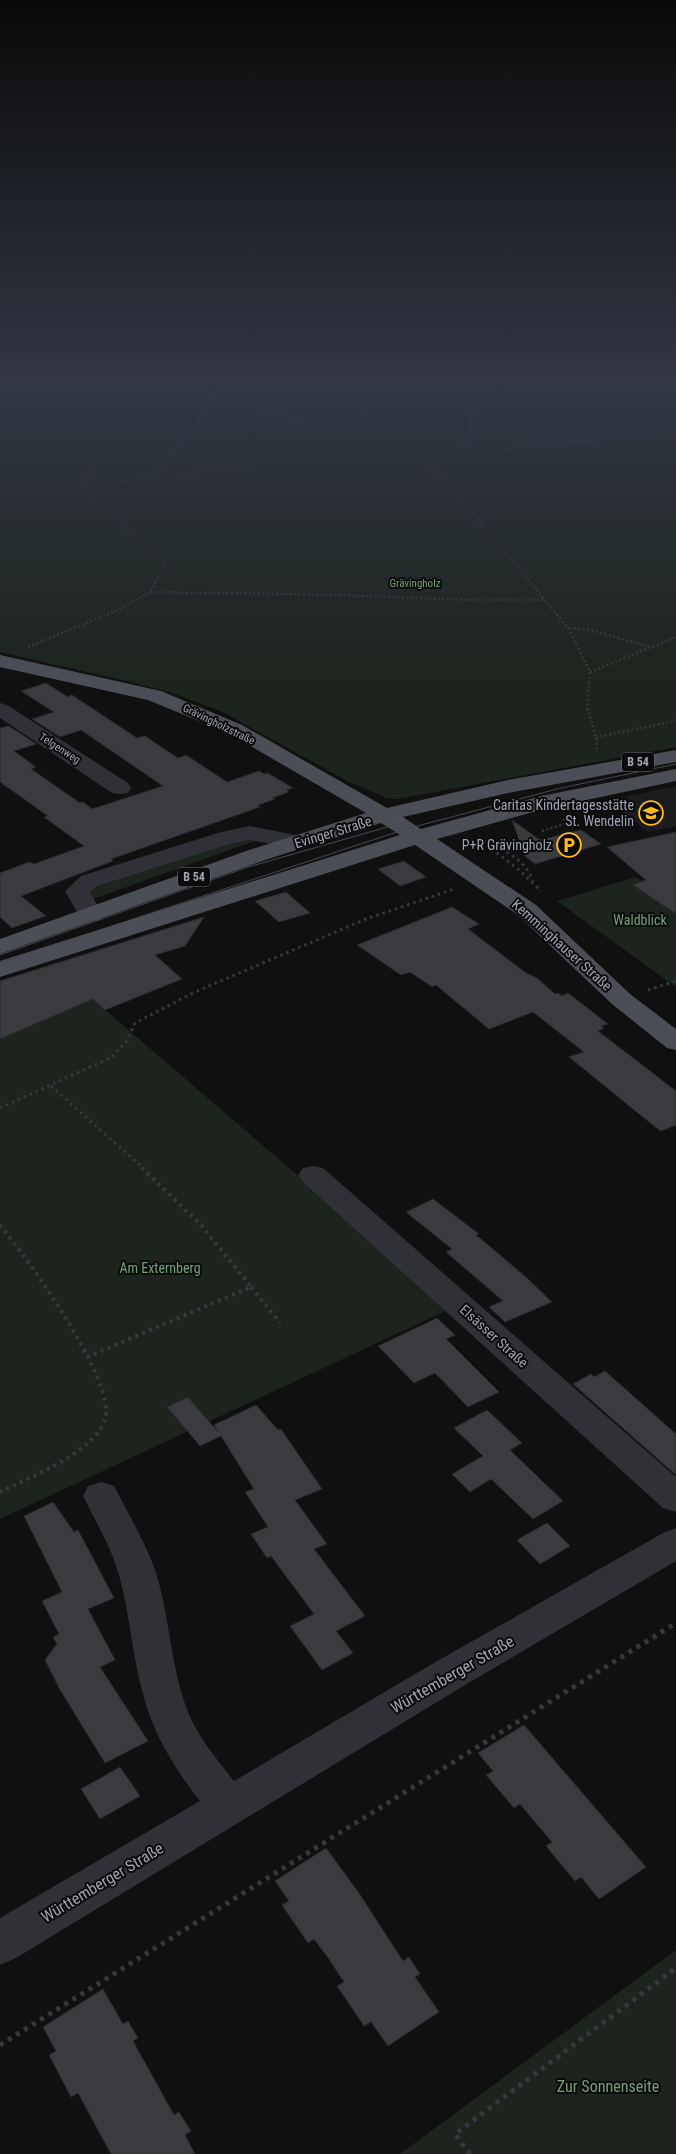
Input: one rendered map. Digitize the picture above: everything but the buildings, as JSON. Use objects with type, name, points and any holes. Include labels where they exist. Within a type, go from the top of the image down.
[{"type":"main road","name":"Grävingholzstraße","points":[[1,662],[154,695],[180,705],[234,729],[418,837]]},
{"type":"main road","name":"Evinger Straße","points":[[0,947],[91,916],[206,872],[384,816],[501,788],[676,756]]},
{"type":"main road","name":"Evinger Straße","points":[[0,969],[247,889],[418,837],[541,803],[676,776]]},
{"type":"main road","name":"Kemminghauser Straße","points":[[418,837],[527,910],[621,999],[676,1042]]},
{"type":"street","name":"Telgenweg","points":[[0,709],[120,788]]},
{"type":"street","points":[[91,916],[77,891],[89,881],[250,832],[297,842]]},
{"type":"street","name":"Elsässer Straße","points":[[313,1175],[676,1498]]},
{"type":"street","points":[[102,1496],[132,1557],[146,1614],[158,1676],[170,1715],[189,1755],[229,1806]]},
{"type":"street","name":"Württemberger Straße","points":[[0,1943],[446,1676],[676,1543]]},
{"type":"path","points":[[80,487],[85,480]]},
{"type":"path","points":[[80,487],[136,480]]},
{"type":"path","points":[[444,480],[547,600],[568,628],[590,672],[587,706],[596,737],[600,769]]},
{"type":"path","points":[[80,487],[89,498],[159,552],[165,564],[150,592]]},
{"type":"path","points":[[24,649],[118,610],[150,592],[370,596],[479,601],[547,600]]},
{"type":"path","points":[[568,628],[590,630],[651,647]]},
{"type":"path","points":[[590,672],[676,637]]},
{"type":"path","points":[[596,737],[676,721]]},
{"type":"path","points":[[533,883],[531,874],[518,858],[480,838],[538,888]]},
{"type":"path","points":[[0,1108],[112,1057],[127,1041],[135,1023],[196,992],[366,919],[483,879]]},
{"type":"path","points":[[644,992],[676,981]]},
{"type":"path","points":[[51,1086],[160,1182],[202,1225],[280,1323]]},
{"type":"path","points":[[0,1225],[33,1268],[87,1357],[106,1402],[105,1420],[96,1435],[81,1450],[0,1492]]},
{"type":"path","points":[[87,1357],[251,1287]]},
{"type":"path","points":[[0,2045],[676,1623]]},
{"type":"path","points":[[470,2154],[455,2134],[676,1968]]},
{"type":"shaded area","name":"Caritas Kindertagesstätte St. Wendelin","points":[[676,786],[676,826],[648,832],[610,800]]},
{"type":"green space","name":"Grävingholz","points":[[0,480],[676,480],[676,747],[398,799],[387,798],[349,782],[221,711],[172,693],[0,652]]},
{"type":"green space","points":[[246,838],[260,839],[88,901],[86,894],[100,884]]},
{"type":"green space","name":"Waldblick","points":[[636,877],[676,904],[676,987],[557,901]]},
{"type":"green space","name":"Am Externberg","points":[[82,990],[452,1308],[0,1519],[0,1022]]},
{"type":"green space","name":"Zur Sonnenseite","points":[[676,1950],[676,2154],[400,2154]]},
{"type":"tram line","points":[[0,963],[406,829],[561,788],[676,764]]},
{"type":"tram line","points":[[0,955],[248,867],[408,821]]},
{"type":"place","name":"Caritas Kindertagesstätte St. Wendelin","points":[[651,813]]},
{"type":"place","name":"P+R Grävingholz","points":[[569,845]]}]
